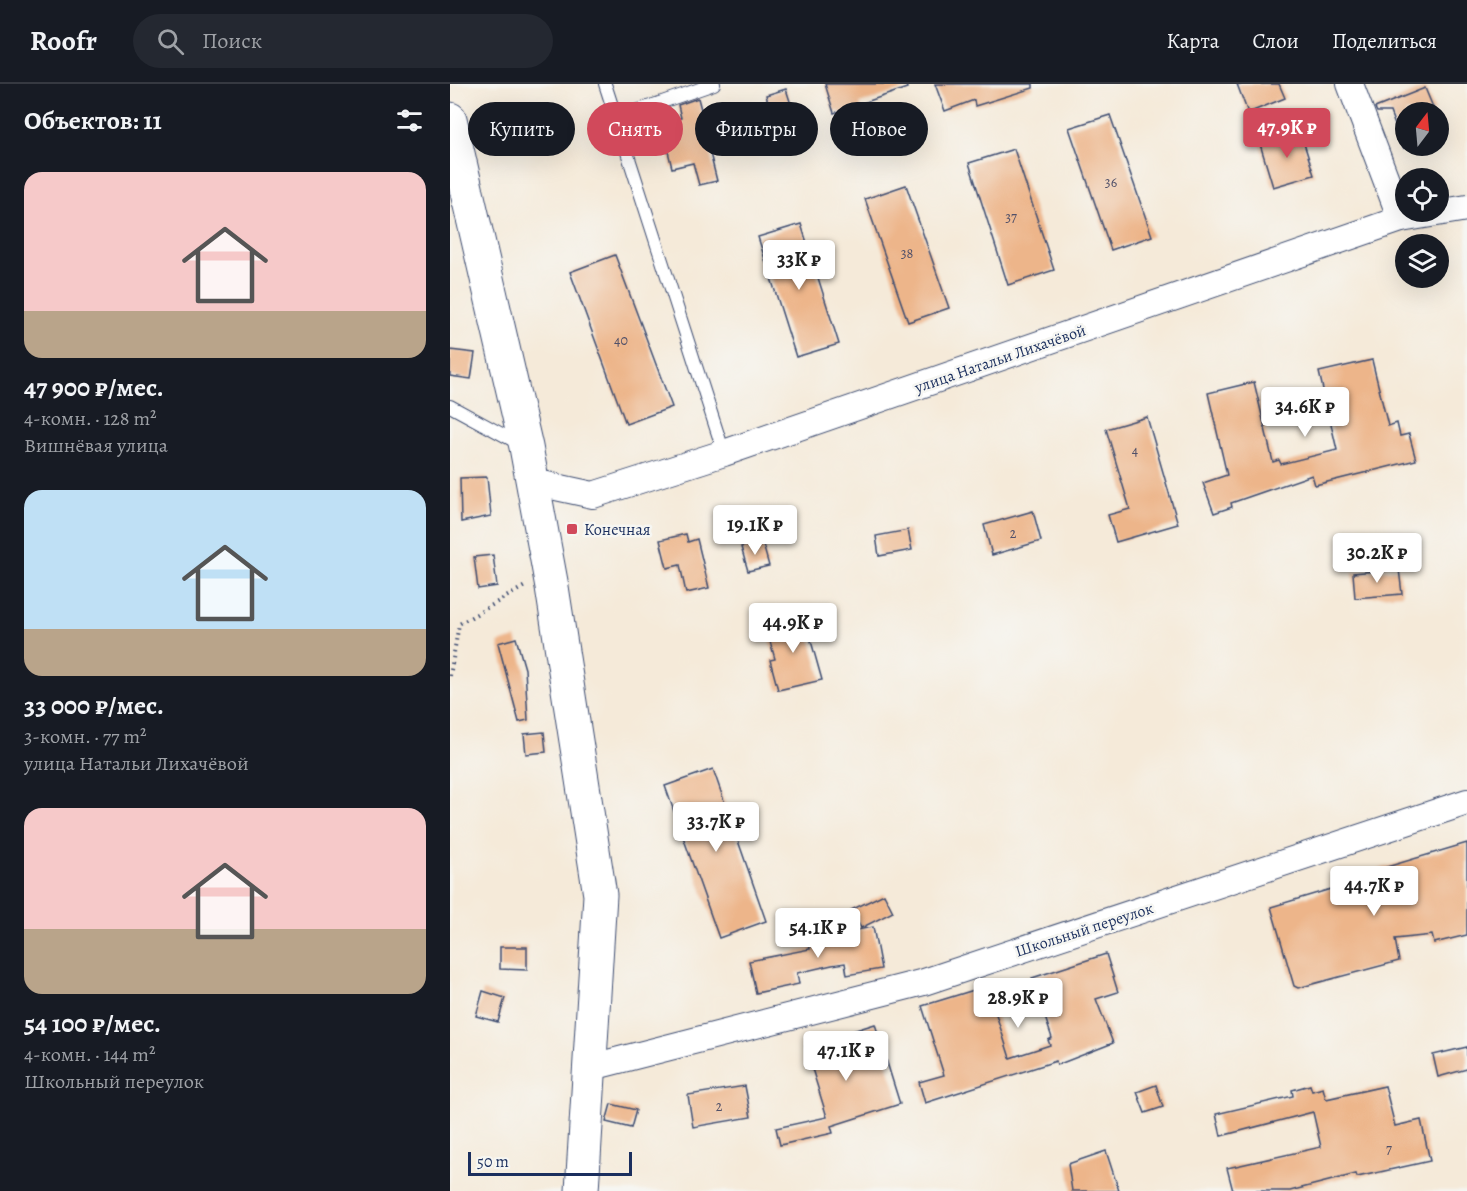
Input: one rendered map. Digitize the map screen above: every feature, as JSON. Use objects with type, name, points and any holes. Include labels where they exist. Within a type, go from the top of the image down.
[{"type":"street","points":[[1350,84],[1395,203]]},
{"type":"street","points":[[450,119],[526,447],[549,572],[600,896],[592,1067],[582,1191]]},
{"type":"street","name":"улица Натальи Лихачёвой","points":[[1449,211],[1467,208]]},
{"type":"street","name":"улица Натальи Лихачёвой","points":[[532,482],[593,495],[724,453],[1395,221]]},
{"type":"street","name":"Школьный переулок","points":[[592,1067],[924,982],[1467,802]]},
{"type":"lane","points":[[605,84],[611,102]]},
{"type":"lane","points":[[662,102],[714,84]]},
{"type":"lane","points":[[628,156],[724,453]]},
{"type":"lane","points":[[450,406],[526,447]]},
{"type":"path","points":[[450,676],[459,624],[549,572]]},
{"type":"building","points":[[825,84],[906,84],[907,88],[866,102],[831,102]]},
{"type":"building","points":[[935,84],[1033,84],[1033,88],[975,106],[974,100],[945,111]]},
{"type":"building","points":[[1237,84],[1279,84],[1285,98],[1248,113]]},
{"type":"building","points":[[1425,88],[1431,102],[1395,102],[1395,125],[1390,112],[1377,112],[1375,108]]},
{"type":"building","points":[[786,89],[790,102],[768,102],[766,95]]},
{"type":"building","points":[[698,98],[699,102],[695,102],[695,156],[711,156],[717,181],[699,185],[693,163],[672,168],[669,156],[683,156],[683,103]]},
{"type":"building","points":[[1110,115],[1152,236],[1111,250],[1069,128]]},
{"type":"building","points":[[1300,131],[1314,175],[1273,187],[1260,144]]},
{"type":"building","points":[[1014,149],[1054,270],[1008,285],[969,163]]},
{"type":"building","points":[[906,185],[949,308],[908,322],[865,199]]},
{"type":"building","points":[[801,224],[839,344],[796,357],[758,237]]},
{"type":"building","points":[[615,255],[672,407],[626,424],[570,272]]},
{"type":"building","points":[[450,350],[475,353],[471,379],[450,376]]},
{"type":"building","points":[[1372,360],[1388,426],[1397,423],[1400,436],[1409,434],[1416,460],[1315,485],[1312,475],[1231,503],[1232,507],[1214,513],[1203,483],[1227,475],[1208,393],[1254,382],[1273,462],[1279,460],[1281,464],[1337,450],[1319,372]]},
{"type":"building","points":[[1147,417],[1178,524],[1116,542],[1108,515],[1130,509],[1106,429]]},
{"type":"building","points":[[487,477],[491,516],[461,522],[460,478]]},
{"type":"building","points":[[1033,511],[1041,541],[992,555],[984,525]]},
{"type":"building","points":[[908,530],[912,550],[879,556],[876,536]]},
{"type":"building","points":[[686,534],[688,542],[697,539],[709,588],[686,593],[680,565],[667,568],[660,540]]},
{"type":"building","points":[[762,541],[769,566],[748,571],[741,547]]},
{"type":"building","points":[[493,555],[497,586],[478,589],[474,557]]},
{"type":"building","points":[[1399,569],[1402,594],[1355,598],[1353,573]]},
{"type":"building","points":[[804,616],[822,680],[778,690],[770,660],[775,659],[766,627]]},
{"type":"building","points":[[516,638],[525,669],[528,720],[519,722],[498,643]]},
{"type":"building","points":[[544,732],[546,752],[526,754],[524,734]]},
{"type":"building","points":[[713,769],[766,921],[719,938],[665,786]]},
{"type":"building","points":[[1467,843],[1467,935],[1434,943],[1432,935],[1395,939],[1399,961],[1298,988],[1294,986],[1271,907],[1371,877],[1370,872]]},
{"type":"building","points":[[884,894],[893,912],[861,928],[851,910]]},
{"type":"building","points":[[873,927],[881,969],[847,975],[845,963],[832,965],[797,973],[799,984],[756,993],[749,961],[810,949],[808,939]]},
{"type":"building","points":[[500,947],[527,947],[527,970],[500,969]]},
{"type":"building","points":[[1106,954],[1118,992],[1096,999],[1113,1043],[1057,1065],[1056,1061],[925,1103],[919,1082],[944,1075],[922,1006],[987,986],[1010,1058],[1050,1045],[1048,1040],[1052,1038],[1032,978]]},
{"type":"building","points":[[483,991],[505,998],[498,1022],[476,1016]]},
{"type":"building","points":[[875,1024],[900,1104],[831,1126],[833,1133],[780,1145],[776,1128],[827,1117],[805,1046]]},
{"type":"building","points":[[1467,1047],[1467,1069],[1438,1077],[1433,1055]]},
{"type":"building","points":[[1156,1085],[1163,1107],[1145,1113],[1137,1092]]},
{"type":"building","points":[[1310,1085],[1312,1091],[1323,1088],[1326,1099],[1385,1086],[1395,1126],[1421,1120],[1430,1161],[1357,1177],[1356,1174],[1290,1191],[1233,1191],[1227,1168],[1321,1147],[1313,1112],[1221,1136],[1216,1114],[1293,1096],[1292,1090]]},
{"type":"building","points":[[745,1086],[751,1117],[693,1127],[688,1095]]},
{"type":"building","points":[[611,1104],[636,1110],[631,1128],[606,1122]]},
{"type":"building","points":[[1106,1151],[1119,1191],[1072,1191],[1068,1164]]},
{"type":"place","name":"Конечная","points":[[572,529]]}]
